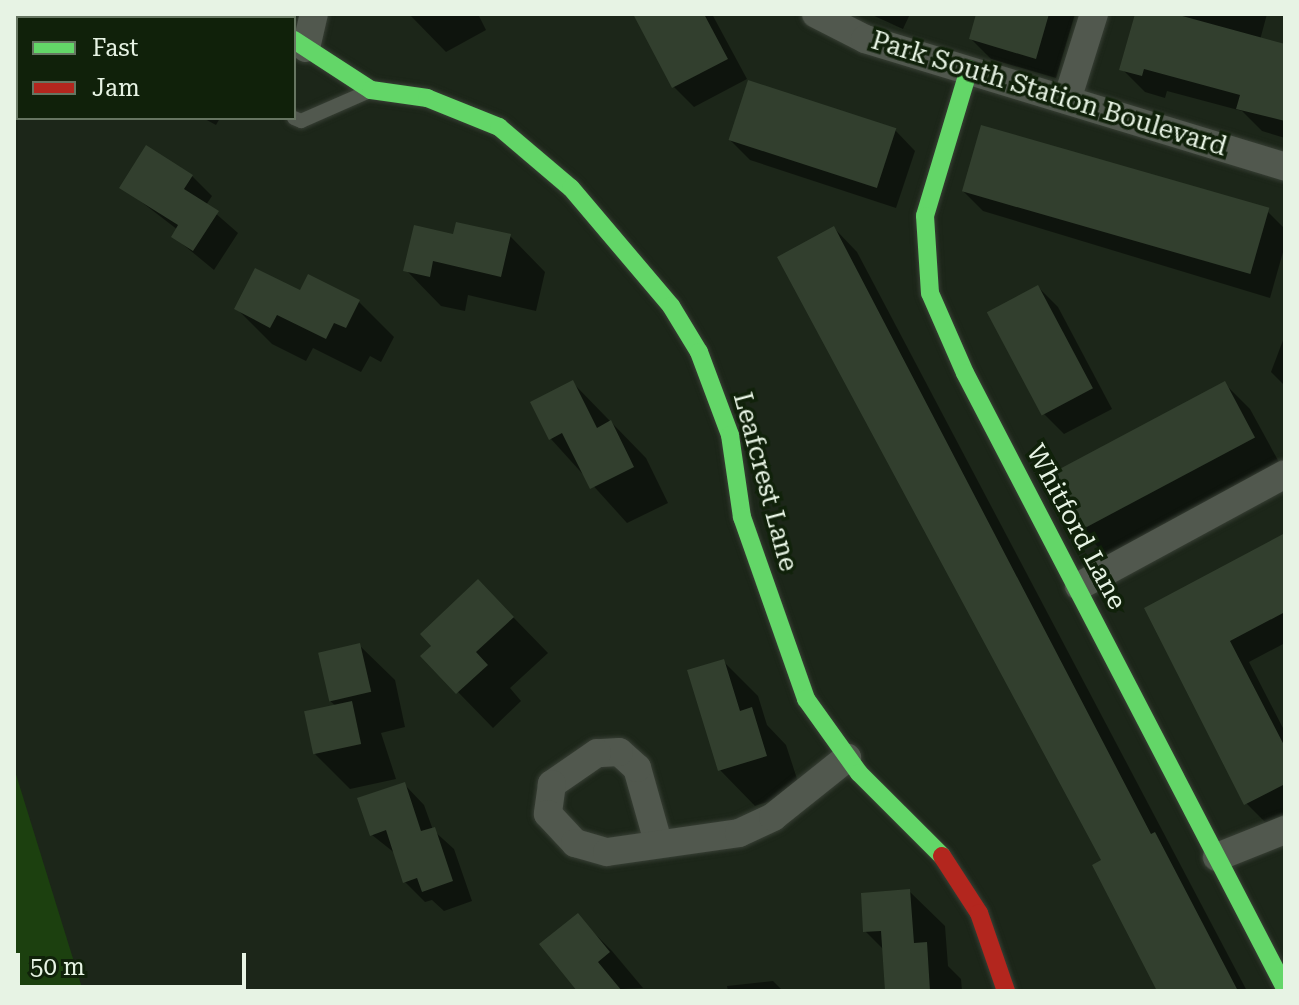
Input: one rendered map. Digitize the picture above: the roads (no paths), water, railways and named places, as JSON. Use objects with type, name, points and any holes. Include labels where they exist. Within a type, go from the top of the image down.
[{"type":"street","points":[[314,14],[300,44],[371,90]]},
{"type":"street","name":"Park South Station Boulevard","points":[[816,14],[865,39],[1285,167]]},
{"type":"street","points":[[1067,100],[1094,14]]},
{"type":"street","name":"Whitford Lane","points":[[969,69],[925,216],[930,293],[965,373],[1079,586],[1285,988]]},
{"type":"street","name":"Leafcrest Lane","points":[[371,90],[464,109],[519,141],[571,188],[671,306],[699,352],[730,435],[742,517],[787,655],[806,699],[847,758],[955,870],[979,913],[1006,991]]},
{"type":"street","points":[[1079,586],[1285,474]]},
{"type":"street","points":[[658,842],[750,828],[773,817],[847,758]]},
{"type":"street","points":[[1217,857],[1285,830]]},
{"type":"lane","points":[[296,119],[301,121],[371,90]]}]
